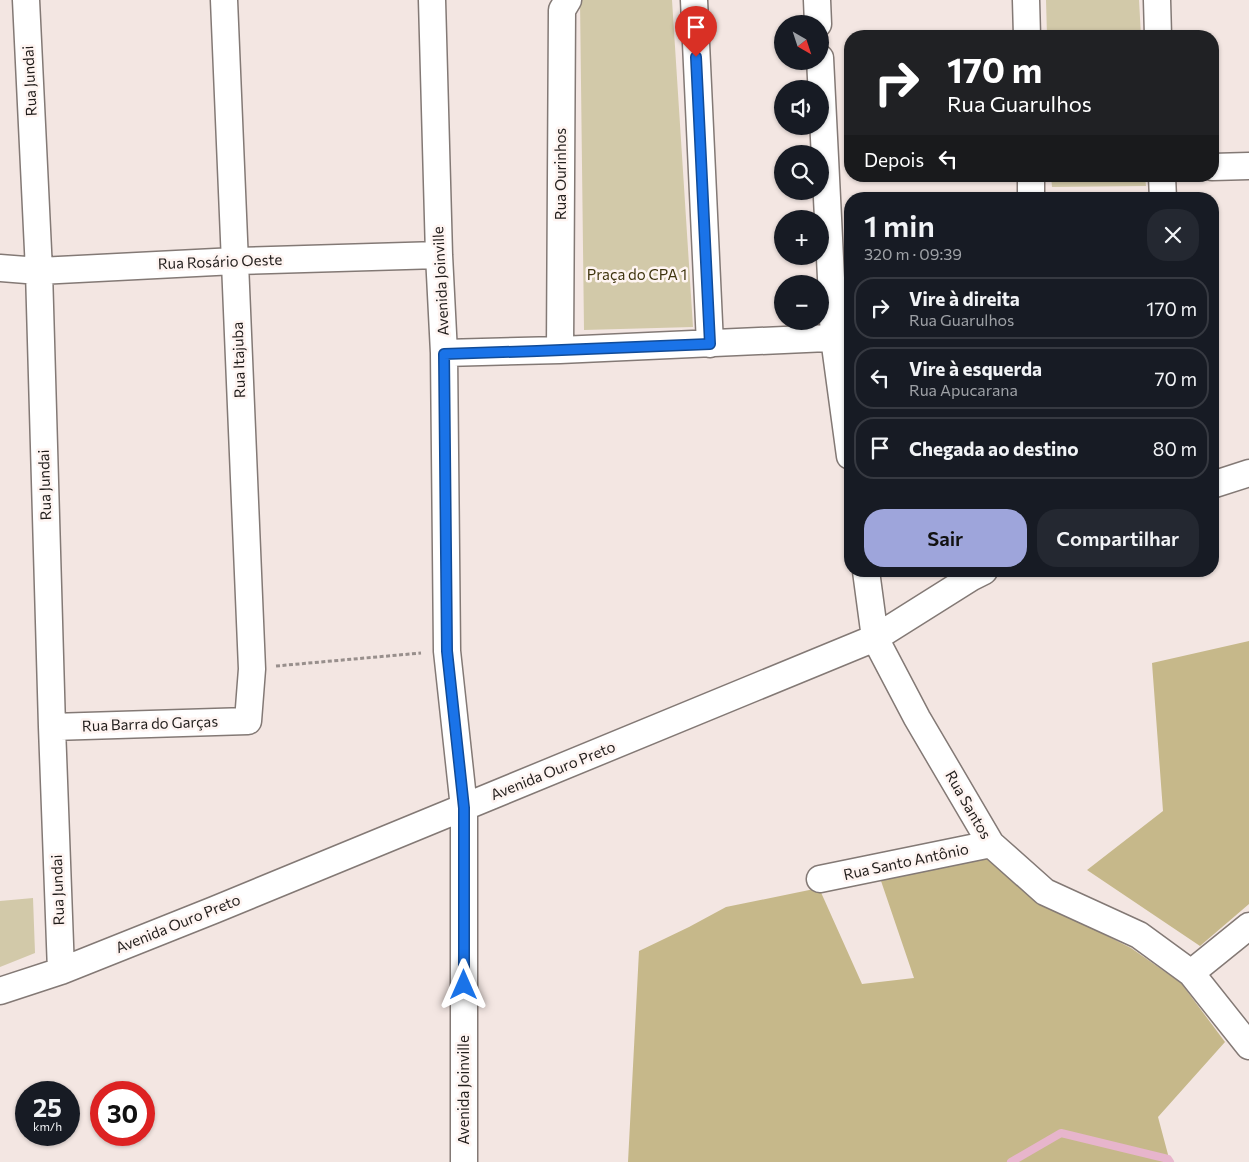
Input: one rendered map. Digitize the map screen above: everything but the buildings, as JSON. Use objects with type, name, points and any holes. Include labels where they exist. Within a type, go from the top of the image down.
[{"type":"street","name":"Rua Jundai","points":[[26,0],[39,270],[60,971]]},
{"type":"street","name":"Rua Itajuba","points":[[224,0],[252,668],[248,721]]},
{"type":"street","name":"Avenida Joinville","points":[[432,0],[439,255],[444,354],[447,651],[464,808],[464,1162]]},
{"type":"street","name":"Rua Ourinhos","points":[[560,350],[562,10],[568,0]]},
{"type":"street","points":[[694,0],[710,344]]},
{"type":"street","points":[[817,0],[818,15]]},
{"type":"street","points":[[1026,0],[1027,30]]},
{"type":"street","points":[[1157,0],[1158,30]]},
{"type":"street","points":[[821,70],[844,367]]},
{"type":"street","points":[[1219,167],[1249,166]]},
{"type":"street","name":"Rua Rosário Oeste","points":[[0,268],[39,270],[235,261],[439,255]]},
{"type":"street","points":[[444,354],[842,337]]},
{"type":"street","points":[[1219,483],[1249,473]]},
{"type":"street","name":"Rua Santos","points":[[867,577],[875,638],[918,718],[991,844],[1045,892],[1139,934],[1191,973],[1249,1046]]},
{"type":"street","name":"Avenida Ouro Preto","points":[[0,991],[60,971],[214,910],[875,638],[972,577]]},
{"type":"street","name":"Rua Barra do Garças","points":[[52,727],[248,721]]},
{"type":"street","name":"Rua Santo Antônio","points":[[820,879],[991,844]]},
{"type":"street","points":[[1191,973],[1249,926]]},
{"type":"path","points":[[252,668],[447,651]]},
{"type":"green space","name":"Praça do CPA 1","points":[[580,0],[672,0],[693,327],[584,330]]},
{"type":"green space","points":[[1046,0],[1139,0],[1141,30],[1047,30]]},
{"type":"green space","points":[[1052,182],[1146,182],[1146,186],[1052,187]]},
{"type":"green space","points":[[33,898],[35,953],[0,967],[0,901]]},
{"type":"shaded area","points":[[1249,641],[1249,904],[1200,946],[1087,870],[1163,811],[1152,663]]},
{"type":"shaded area","points":[[988,854],[1038,901],[1131,948],[1181,983],[1225,1042],[1158,1117],[1170,1162],[628,1162],[639,951],[726,907],[819,888],[862,984],[914,978],[880,878]]},
{"type":"waterway","points":[[1011,1162],[1061,1133],[1168,1159],[1170,1162]]},
{"type":"route","points":[[464,985],[464,808],[447,651],[444,354],[710,344],[696,57]]}]
